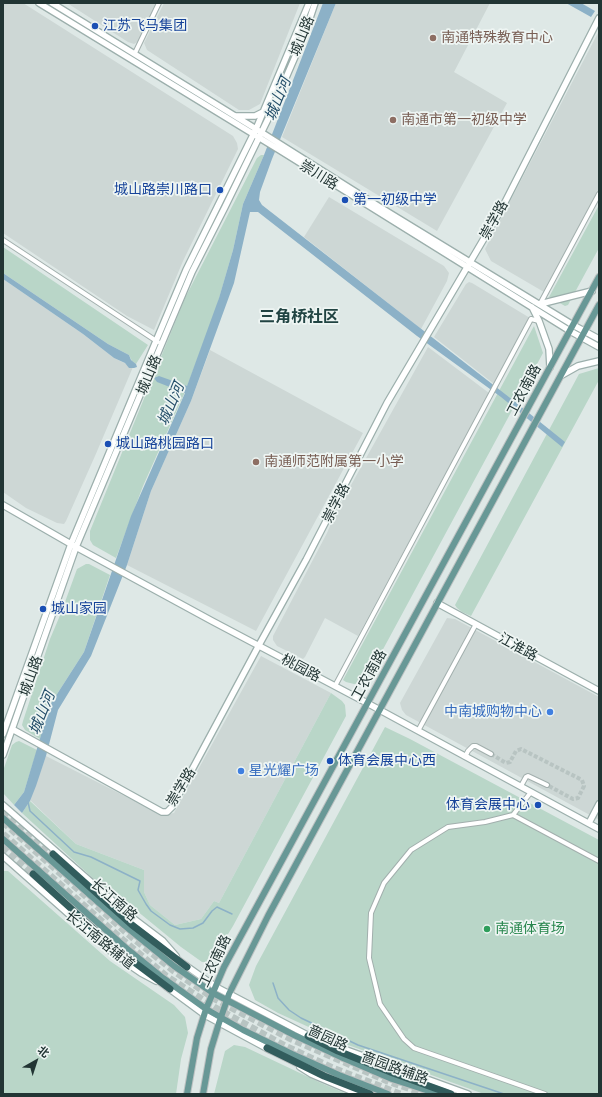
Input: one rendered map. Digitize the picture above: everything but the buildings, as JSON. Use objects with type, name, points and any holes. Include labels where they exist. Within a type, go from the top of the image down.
[{"type":"highway","points":[[53,854],[132,925],[187,967]]},
{"type":"highway","points":[[33,874],[110,944],[170,989]]},
{"type":"highway","points":[[308,1036],[338,1051],[451,1094]]},
{"type":"highway","points":[[267,1048],[324,1076],[370,1094]]},
{"type":"main road","name":"工农南路","points":[[187,1094],[197,1038],[214,990],[244,927],[599,277]]},
{"type":"main road","name":"工农南路","points":[[203,1094],[211,1049],[228,997],[268,916],[599,305]]},
{"type":"main road","name":"长江南路","points":[[3,818],[125,926],[174,966],[214,990]]},
{"type":"main road","name":"长江南路","points":[[3,839],[125,948],[206,1012]]},
{"type":"main road","name":"啬园路","points":[[214,990],[281,1029],[343,1058],[392,1079],[438,1094]]},
{"type":"main road","name":"啬园路","points":[[206,1012],[338,1075],[388,1094]]},
{"type":"street","name":"崇川路","points":[[39,3],[260,135],[469,265],[570,331],[599,347]]},
{"type":"street","name":"崇川路","points":[[52,3],[235,116],[260,135]]},
{"type":"street","points":[[135,53],[159,3]]},
{"type":"street","name":"城山路","points":[[3,734],[73,545],[156,341],[186,270],[260,135],[263,112],[309,3]]},
{"type":"street","name":"城山路","points":[[3,755],[73,545],[162,344],[192,272],[260,135],[304,36],[316,3]]},
{"type":"street","name":"崇学路","points":[[12,730],[162,812],[167,812],[172,807],[306,560],[387,403],[502,208],[599,18]]},
{"type":"street","points":[[235,116],[255,116],[263,112]]},
{"type":"street","points":[[540,304],[599,194]]},
{"type":"street","points":[[3,240],[162,344]]},
{"type":"street","name":"崇川路","points":[[469,265],[540,304],[573,325],[599,339]]},
{"type":"street","points":[[540,304],[592,290]]},
{"type":"street","points":[[532,307],[539,321],[549,349],[550,367]]},
{"type":"street","points":[[335,686],[531,320],[539,321]]},
{"type":"street","points":[[562,375],[578,366],[599,361]]},
{"type":"street","name":"桃园路","points":[[3,504],[73,545],[212,621],[599,829]]},
{"type":"street","name":"江淮路","points":[[437,603],[599,691]]},
{"type":"street","points":[[418,732],[476,624]]},
{"type":"street","points":[[465,757],[473,746],[476,746],[491,754]]},
{"type":"street","points":[[520,786],[528,776],[546,785]]},
{"type":"street","points":[[531,792],[513,815],[485,822],[448,827],[411,850],[384,883],[371,913],[369,958],[380,1004],[404,1039],[414,1048],[545,1094]]},
{"type":"street","points":[[588,823],[599,804]]},
{"type":"street","points":[[3,806],[130,916],[163,941],[187,967],[214,990]]},
{"type":"street","points":[[513,815],[599,861]]},
{"type":"street","name":"长江南路辅道","points":[[3,856],[116,956],[141,973],[170,989],[206,1012]]},
{"type":"street","points":[[3,860],[11,863]]},
{"type":"street","name":"啬园路辅路","points":[[228,997],[308,1036],[468,1094]]},
{"type":"street","points":[[220,1020],[311,1074],[358,1094]]},
{"type":"shaded area","points":[[3,3],[23,3],[233,136],[237,143],[238,149],[183,261],[154,330],[127,316],[3,233]]},
{"type":"shaded area","points":[[67,3],[156,3],[139,41],[134,44],[128,42]]},
{"type":"shaded area","points":[[164,3],[300,3],[260,104],[249,110],[239,110],[147,50],[144,43]]},
{"type":"shaded area","name":"南通市第一初级中学","points":[[336,3],[490,3],[454,72],[507,103],[437,231],[282,137]]},
{"type":"shaded area","points":[[599,31],[599,190],[544,292],[491,261],[485,249]]},
{"type":"shaded area","points":[[329,197],[444,266],[449,273],[447,281],[421,329],[304,237]]},
{"type":"shaded area","points":[[3,279],[83,334],[114,358],[133,367],[64,524],[57,523],[26,508],[3,492]]},
{"type":"shaded area","points":[[469,282],[530,318],[494,384],[434,337],[466,284]]},
{"type":"shaded area","points":[[428,347],[489,393],[358,636],[325,618],[303,659],[277,646],[273,640],[273,636],[327,533],[336,512]]},
{"type":"shaded area","name":"南通师范附属第一小学","points":[[210,350],[363,433],[256,631],[127,565],[151,491],[191,401]]},
{"type":"shaded area","points":[[447,618],[455,619],[599,697],[599,820],[406,715],[402,710],[400,703]]},
{"type":"shaded area","name":"星光耀广场","points":[[261,656],[331,693],[219,903],[214,901],[201,919],[175,925],[150,905],[144,892],[144,870],[76,844],[30,800],[46,756],[162,815],[174,813]]},
{"type":"green space","points":[[264,155],[243,204],[233,250],[216,309],[185,392],[143,486],[116,558],[93,545],[90,540],[90,531],[185,298],[257,158]]},
{"type":"green space","points":[[599,205],[599,248],[568,305],[565,306],[549,297]]},
{"type":"green space","points":[[3,247],[148,345],[136,364],[132,361],[129,355],[108,344],[3,273]]},
{"type":"green space","points":[[534,326],[543,353],[367,679],[360,683],[354,684],[346,682],[343,680]]},
{"type":"green space","points":[[599,368],[599,380],[471,616],[462,612],[455,605],[579,374]]},
{"type":"green space","points":[[89,564],[110,575],[84,652],[50,705],[40,739],[25,730],[22,725],[23,721],[50,639],[77,569]]},
{"type":"green space","points":[[331,693],[345,705],[346,716],[233,926],[211,962],[202,962],[181,947],[120,897],[97,882],[22,813],[30,801],[76,844],[144,870],[144,892],[150,905],[175,925],[201,919],[214,901],[219,903]]},
{"type":"green space","points":[[385,727],[599,840],[599,1094],[484,1094],[348,1045],[278,1013],[255,1000],[249,985],[256,966]]},
{"type":"green space","points":[[19,741],[37,750],[24,792],[14,805],[3,793],[3,771],[12,745]]},
{"type":"green space","points":[[3,871],[8,871],[110,961],[174,1005],[185,1017],[188,1033],[181,1059],[176,1094],[3,1094]]},
{"type":"green space","points":[[234,1045],[245,1047],[347,1094],[214,1094],[225,1051]]},
{"type":"water","points":[[323,3],[336,3],[272,159],[260,192],[259,200],[262,205],[565,442],[562,447],[501,397],[417,336],[258,212],[250,212],[234,283],[191,401],[151,491],[127,565],[91,656],[58,710],[46,756],[36,786],[30,801],[22,813],[14,805],[24,792],[50,705],[84,652],[131,516],[185,393],[157,382],[154,378],[159,376],[187,386],[219,298],[233,250],[243,204],[264,155]]},
{"type":"water","points":[[566,3],[581,3],[595,11],[591,17]]},
{"type":"water","points":[[3,273],[108,344],[129,355],[137,367],[129,368],[125,363],[114,358],[83,334],[3,279]]},
{"type":"waterway","points":[[28,802],[30,811],[74,852],[91,857],[140,881],[138,890],[146,904],[151,911],[170,925],[180,929],[193,928],[203,923],[217,907],[232,914]]},
{"type":"waterway","points":[[273,983],[278,998],[289,1010],[301,1018],[358,1045],[504,1094]]},
{"type":"tunnel","points":[[491,754],[506,763],[510,762],[516,751],[521,749],[582,780],[584,786],[578,798],[573,799],[547,785]]},
{"type":"tunnel","points":[[3,811],[53,854]]},
{"type":"tunnel","points":[[3,822],[128,934],[174,971],[215,999],[289,1038],[390,1082],[426,1094]]},
{"type":"tunnel","points":[[3,834],[166,976],[214,1007],[285,1046],[335,1069],[400,1094]]},
{"type":"tunnel","points":[[3,846],[33,874]]},
{"type":"place","name":"江苏飞马集团","points":[[95,26]]},
{"type":"place","name":"南通特殊教育中心","points":[[433,38]]},
{"type":"place","name":"南通市第一初级中学","points":[[393,120]]},
{"type":"place","name":"城山路崇川路口","points":[[220,190]]},
{"type":"place","name":"第一初级中学","points":[[345,200]]},
{"type":"place","name":"城山路桃园路口","points":[[108,444]]},
{"type":"place","name":"南通师范附属第一小学","points":[[256,462]]},
{"type":"place","name":"城山家园","points":[[43,609]]},
{"type":"place","name":"中南城购物中心","points":[[550,712]]},
{"type":"place","name":"体育会展中心西","points":[[330,761]]},
{"type":"place","name":"星光耀广场","points":[[241,771]]},
{"type":"place","name":"体育会展中心","points":[[538,805]]},
{"type":"place","name":"南通体育场","points":[[487,929]]},
{"type":"district","name":"三角桥社区","points":[[299,317]]},
{"type":"water label","name":"城山河","points":[[278,99]]},
{"type":"water label","name":"城山河","points":[[171,404]]},
{"type":"water label","name":"城山河","points":[[42,713]]}]
